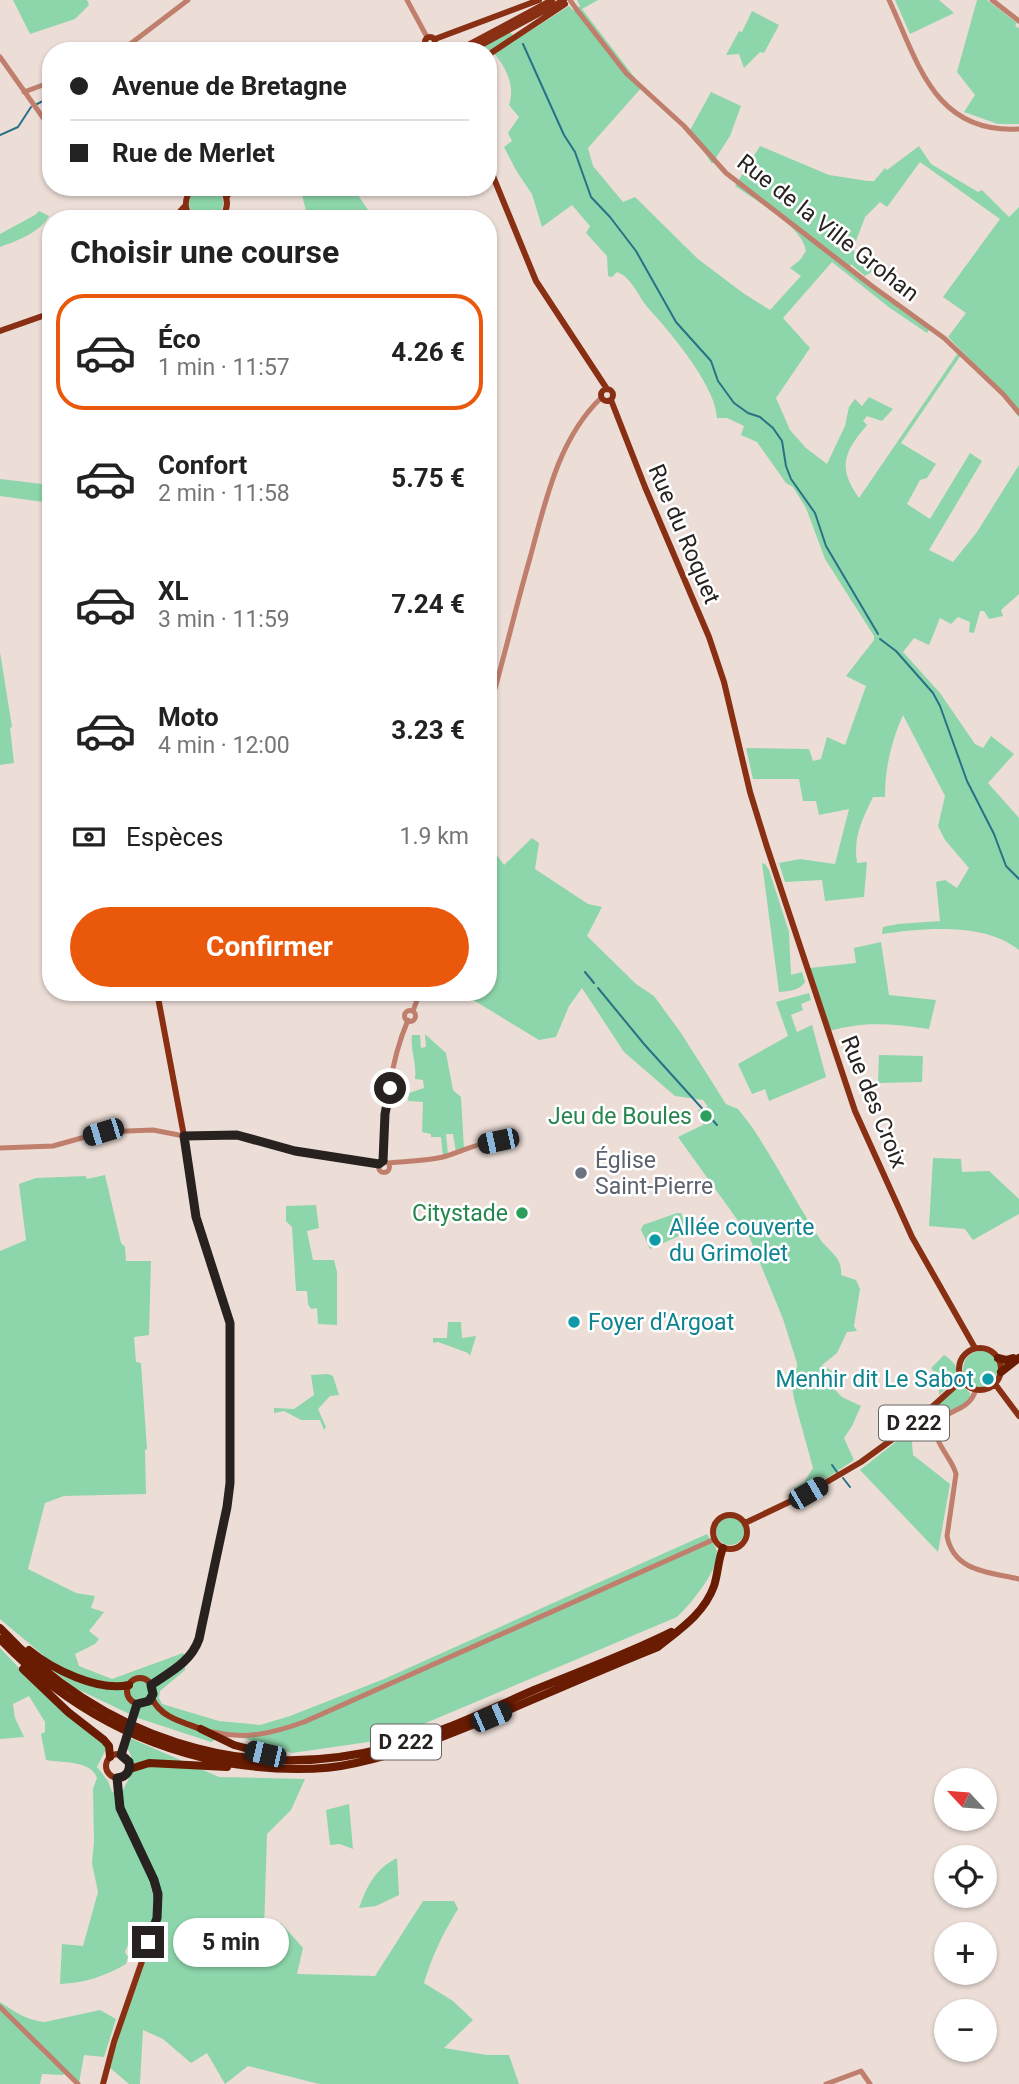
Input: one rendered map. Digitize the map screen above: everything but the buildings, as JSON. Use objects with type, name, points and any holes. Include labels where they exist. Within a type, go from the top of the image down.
[{"type":"highway","points":[[998,1357],[1006,1360],[1019,1357]]},
{"type":"highway","points":[[1001,1372],[1019,1357]]},
{"type":"highway","name":"D 222","points":[[0,1641],[43,1680],[76,1704],[107,1722],[176,1751],[256,1768],[330,1767],[353,1764],[432,1742],[658,1647],[697,1615],[712,1590],[723,1548]]},
{"type":"highway","name":"D 222","points":[[0,1626],[23,1651],[63,1686],[95,1707],[136,1728],[182,1745],[206,1750],[263,1759],[310,1759],[384,1749],[424,1736],[686,1624]]},
{"type":"highway","points":[[0,1626],[55,1667],[79,1678],[108,1686],[129,1685]]},
{"type":"highway","points":[[0,1641],[44,1690],[106,1743],[110,1757]]},
{"type":"highway","points":[[201,1729],[249,1750],[310,1759]]},
{"type":"highway","points":[[130,1769],[149,1763],[256,1768]]},
{"type":"main road","points":[[433,42],[539,0]]},
{"type":"main road","points":[[474,42],[552,0]]},
{"type":"main road","points":[[487,42],[568,0]]},
{"type":"main road","points":[[497,49],[568,0]]},
{"type":"main road","points":[[497,186],[536,281],[607,389],[613,392],[611,400],[606,401],[601,398],[602,392],[607,389]]},
{"type":"main road","points":[[187,210],[188,196]]},
{"type":"main road","points":[[226,210],[227,197]]},
{"type":"main road","points":[[181,210],[185,206]]},
{"type":"main road","points":[[0,331],[42,316]]},
{"type":"main road","name":"Rue du Roquet","points":[[611,400],[695,603],[724,681],[750,792],[770,856]]},
{"type":"main road","name":"Rue des Croix","points":[[770,856],[859,1121],[912,1237],[975,1348]]},
{"type":"main road","points":[[151,1685],[191,1655],[202,1628],[227,1507],[231,1462],[230,1323],[196,1217],[159,1001]]},
{"type":"main road","points":[[975,1348],[987,1349],[998,1357],[1001,1372],[997,1387],[976,1389],[962,1379],[960,1366],[965,1354],[975,1348]]},
{"type":"main road","name":"D 222","points":[[745,1523],[846,1472],[912,1425],[962,1379]]},
{"type":"main road","points":[[997,1387],[1019,1416]]},
{"type":"main road","points":[[733,1515],[745,1523],[747,1534],[743,1543],[733,1549],[723,1548],[715,1539],[713,1529],[720,1518],[733,1515]]},
{"type":"main road","points":[[151,1685],[142,1679],[135,1680],[129,1685],[129,1697],[137,1704],[146,1703],[152,1698]]},
{"type":"main road","points":[[151,1685],[152,1698],[157,1708],[201,1729]]},
{"type":"main road","points":[[121,1755],[137,1704]]},
{"type":"main road","points":[[121,1755],[129,1762],[130,1769],[125,1776],[117,1778],[106,1768],[110,1757],[121,1755]]},
{"type":"main road","points":[[105,2084],[114,2042],[157,1918],[159,1903],[154,1880],[120,1808],[117,1778]]},
{"type":"street","points":[[133,42],[188,0]]},
{"type":"street","points":[[407,0],[429,42]]},
{"type":"street","name":"Rue de la Ville Grohan","points":[[568,0],[626,73],[684,126],[726,173],[944,338],[1003,394],[1019,413]]},
{"type":"street","points":[[889,0],[923,75],[938,99],[955,113],[974,123],[993,128],[1019,129]]},
{"type":"street","points":[[992,0],[1019,21]]},
{"type":"street","points":[[0,57],[42,117]]},
{"type":"street","points":[[24,92],[42,85]]},
{"type":"street","points":[[497,681],[551,483],[570,441],[601,398]]},
{"type":"street","points":[[383,1162],[385,1114],[390,1088],[408,1020],[415,1018],[413,1011],[417,1001]]},
{"type":"street","points":[[0,1148],[53,1146],[103,1132],[153,1130],[184,1136],[237,1135],[295,1151],[383,1162],[442,1157],[468,1147],[498,1141],[512,1143]]},
{"type":"street","points":[[976,1389],[973,1399],[967,1405],[942,1418],[936,1427],[937,1438],[954,1465],[956,1474],[948,1545],[952,1554],[973,1569],[1019,1579]]},
{"type":"street","points":[[201,1729],[249,1737],[304,1722],[715,1539]]},
{"type":"street","points":[[0,2007],[78,2084]]},
{"type":"street","points":[[826,2084],[860,2071],[870,2084]]},
{"type":"green space","points":[[13,0],[87,0],[89,5],[75,19],[30,34]]},
{"type":"green space","points":[[577,0],[598,0],[582,9],[642,87],[588,148],[593,166],[623,202],[635,197],[698,259],[770,310],[801,276],[790,268],[806,251],[803,242],[787,224],[735,186],[760,146],[829,175],[874,181],[885,168],[887,170],[919,146],[931,164],[978,192],[982,190],[1009,217],[1019,207],[1019,417],[1013,410],[1015,405],[948,337],[966,313],[943,297],[1000,219],[920,162],[887,207],[880,202],[865,217],[853,256],[857,254],[875,270],[865,276],[851,264],[848,270],[929,330],[927,333],[890,308],[832,262],[783,318],[810,348],[776,398],[790,430],[806,448],[827,464],[845,426],[849,407],[855,399],[862,406],[869,397],[893,409],[882,421],[867,416],[863,421],[867,425],[849,452],[846,468],[859,498],[958,353],[961,355],[901,443],[936,464],[927,478],[920,480],[907,504],[930,519],[970,453],[982,461],[929,550],[953,562],[977,532],[1019,465],[1019,594],[1001,610],[1003,616],[989,619],[984,611],[980,611],[974,633],[969,632],[970,622],[958,617],[951,624],[940,618],[929,645],[914,638],[903,652],[940,693],[975,744],[983,748],[991,736],[1014,754],[988,783],[1019,818],[1019,950],[1005,941],[972,931],[934,929],[882,934],[883,927],[940,921],[936,882],[945,880],[957,888],[969,868],[945,840],[938,826],[945,796],[903,715],[890,755],[885,797],[873,797],[857,837],[857,863],[867,862],[864,897],[825,901],[822,880],[785,882],[779,863],[800,859],[835,864],[849,809],[819,815],[816,801],[803,801],[799,779],[753,779],[746,748],[809,749],[813,761],[821,759],[827,737],[845,745],[866,686],[846,676],[874,640],[874,636],[825,559],[806,508],[793,487],[786,483],[757,442],[741,435],[744,426],[727,418],[717,418],[715,405],[701,376],[627,279],[617,272],[612,277],[608,276],[607,256],[586,233],[590,226],[572,205],[542,227],[532,194],[504,147],[512,141],[508,133],[519,117],[509,105],[510,83],[497,57],[497,42],[492,42],[510,32],[517,39],[569,6],[574,11],[580,6]]},
{"type":"green space","points":[[895,0],[939,0],[954,13],[910,34]]},
{"type":"green space","points":[[977,0],[987,0],[1017,23],[1015,26],[1019,28],[1019,124],[998,124],[964,112],[975,95],[957,72]]},
{"type":"green space","points":[[752,11],[779,25],[764,53],[760,52],[744,68],[739,54],[726,55]]},
{"type":"green space","points":[[711,92],[741,106],[730,136],[712,164],[699,144],[688,134]]},
{"type":"green space","points":[[190,196],[222,196],[222,210],[190,210]]},
{"type":"green space","points":[[302,196],[359,196],[368,210],[306,210]]},
{"type":"green space","points":[[39,211],[42,212],[40,227],[21,239],[0,247],[0,234]]},
{"type":"green space","points":[[0,479],[42,484],[42,502],[0,496]]},
{"type":"green space","points":[[0,652],[12,727],[14,763],[0,765]]},
{"type":"green space","points":[[532,838],[539,843],[535,869],[588,904],[602,907],[587,936],[636,984],[654,996],[726,1104],[738,1109],[752,1127],[820,1239],[838,1259],[841,1275],[856,1280],[860,1289],[854,1326],[857,1331],[847,1332],[837,1353],[822,1365],[844,1378],[835,1390],[842,1397],[861,1406],[844,1438],[854,1460],[796,1494],[794,1488],[804,1482],[813,1468],[794,1399],[790,1372],[797,1368],[797,1363],[783,1319],[749,1236],[678,1137],[703,1125],[698,1110],[708,1107],[703,1100],[675,1096],[624,1052],[582,988],[569,1006],[556,1037],[539,1040],[475,1001],[497,1001],[497,855],[504,865]]},
{"type":"green space","points":[[762,863],[769,870],[789,932],[791,975],[802,972],[805,982],[794,990],[779,992]]},
{"type":"green space","points":[[881,942],[889,995],[936,1000],[929,1029],[879,1024],[829,1031],[810,968],[856,963],[854,948]]},
{"type":"green space","points":[[809,993],[811,1000],[801,1004],[803,1010],[791,1015],[797,1032],[812,1025],[826,1077],[769,1101],[765,1089],[752,1094],[738,1064],[788,1036],[776,1002]]},
{"type":"green space","points":[[425,1034],[446,1053],[453,1090],[461,1097],[464,1149],[456,1152],[453,1134],[446,1134],[448,1155],[443,1157],[441,1137],[431,1137],[431,1134],[422,1132],[423,1102],[408,1101],[409,1093],[424,1088],[423,1080],[415,1079],[412,1035],[420,1035],[421,1048],[426,1047]]},
{"type":"green space","points":[[879,1055],[923,1056],[922,1082],[878,1083]]},
{"type":"green space","points":[[933,1158],[961,1159],[962,1172],[989,1171],[1019,1199],[1019,1214],[973,1240],[965,1229],[929,1226]]},
{"type":"green space","points":[[105,1175],[121,1243],[125,1247],[126,1261],[151,1261],[149,1335],[134,1337],[136,1362],[141,1363],[147,1449],[146,1494],[64,1496],[45,1503],[28,1569],[76,1593],[95,1596],[91,1608],[104,1612],[89,1631],[99,1639],[95,1644],[75,1654],[79,1666],[112,1679],[183,1653],[185,1670],[160,1691],[162,1704],[219,1721],[260,1725],[384,1679],[707,1534],[717,1553],[713,1569],[702,1587],[677,1617],[421,1725],[375,1741],[292,1753],[227,1733],[211,1742],[138,1718],[75,1688],[48,1667],[43,1655],[0,1619],[0,1251],[26,1240],[19,1184],[36,1178],[86,1176],[87,1179]]},
{"type":"green space","points":[[316,1205],[319,1228],[307,1231],[313,1260],[334,1260],[337,1272],[337,1325],[318,1324],[317,1308],[311,1309],[308,1304],[307,1291],[296,1291],[292,1227],[286,1221],[286,1206]]},
{"type":"green space","points":[[681,1213],[688,1232],[650,1249],[641,1230],[643,1225]]},
{"type":"green space","points":[[448,1322],[461,1322],[462,1338],[476,1336],[470,1356],[438,1342],[433,1343],[433,1338],[447,1338]]},
{"type":"green space","points":[[981,1351],[993,1357],[999,1369],[993,1381],[981,1387],[969,1381],[963,1369],[969,1357]]},
{"type":"green space","points":[[944,1355],[956,1366],[957,1371],[954,1380],[939,1395],[940,1379],[931,1368]]},
{"type":"green space","points":[[311,1375],[333,1376],[339,1395],[330,1396],[318,1409],[326,1427],[324,1430],[320,1420],[301,1420],[284,1411],[274,1413],[274,1408],[294,1409],[314,1395]]},
{"type":"green space","points":[[962,1385],[970,1393],[970,1398],[962,1405],[911,1430],[956,1387]]},
{"type":"green space","points":[[911,1430],[913,1455],[950,1484],[938,1552],[860,1470]]},
{"type":"green space","points":[[730,1517],[740,1521],[744,1531],[740,1541],[730,1545],[720,1541],[716,1531],[720,1521]]},
{"type":"green space","points":[[0,1648],[41,1691],[104,1744],[106,1749],[97,1767],[108,1781],[112,1792],[123,1790],[130,1774],[132,1759],[127,1748],[130,1738],[219,1777],[305,1779],[291,1810],[267,1834],[264,1929],[281,1923],[303,1948],[297,1974],[375,1976],[423,1901],[454,1901],[458,1909],[438,1945],[424,1983],[453,2001],[473,2020],[444,2048],[487,2055],[509,2055],[519,2084],[319,2084],[248,2066],[225,2084],[207,2053],[191,2063],[163,2039],[143,2030],[140,2084],[129,2084],[109,2067],[150,1946],[130,1940],[125,1952],[128,1957],[126,1964],[94,1978],[60,1984],[62,1944],[83,1946],[98,1892],[92,1863],[93,1789],[97,1778],[94,1772],[83,1765],[46,1760],[41,1734],[45,1732],[45,1722],[29,1696],[13,1704],[15,1718],[24,1737],[0,1739]]},
{"type":"green space","points":[[349,1804],[353,1849],[340,1844],[330,1845],[326,1810]]},
{"type":"green space","points":[[397,1858],[399,1895],[376,1906],[359,1908],[373,1879],[383,1867]]},
{"type":"green space","points":[[0,2002],[26,2017],[45,2022],[100,2010],[116,2019],[104,2057],[84,2055],[79,2083],[66,2071],[63,2075],[42,2074],[40,2084],[0,2084]]},
{"type":"waterway","points":[[523,44],[564,135],[575,152],[591,197],[636,251],[676,322],[711,361],[718,381],[734,403],[748,413],[760,417],[773,428],[782,441],[791,479],[815,513],[826,546],[878,634]]},
{"type":"waterway","points":[[37,104],[42,102]]},
{"type":"waterway","points":[[0,135],[18,127],[31,107]]},
{"type":"waterway","points":[[880,639],[896,651],[933,693],[967,781],[994,834],[1006,866],[1019,879]]},
{"type":"waterway","points":[[585,972],[594,983]]},
{"type":"waterway","points":[[598,988],[717,1125]]},
{"type":"waterway","points":[[832,1465],[837,1472]]},
{"type":"waterway","points":[[843,1478],[850,1487]]},
{"type":"place","name":"Jeu de Boules","points":[[706,1116]]},
{"type":"place","name":"Église Saint-Pierre","points":[[581,1173]]},
{"type":"place","name":"Citystade","points":[[522,1213]]},
{"type":"place","name":"Allée couverte du Grimolet","points":[[655,1240]]},
{"type":"place","name":"Foyer d'Argoat","points":[[574,1322]]},
{"type":"place","name":"Menhir dit Le Sabot","points":[[988,1379]]},
{"type":"route","points":[[148,1942],[157,1918],[158,1894],[120,1808],[117,1778],[125,1776],[130,1769],[129,1762],[121,1755],[137,1704],[149,1701],[153,1694],[151,1685],[185,1661],[195,1649],[218,1554],[230,1483],[230,1323],[196,1217],[184,1136],[237,1135],[295,1151],[379,1164],[383,1161],[385,1114],[390,1088]]}]
